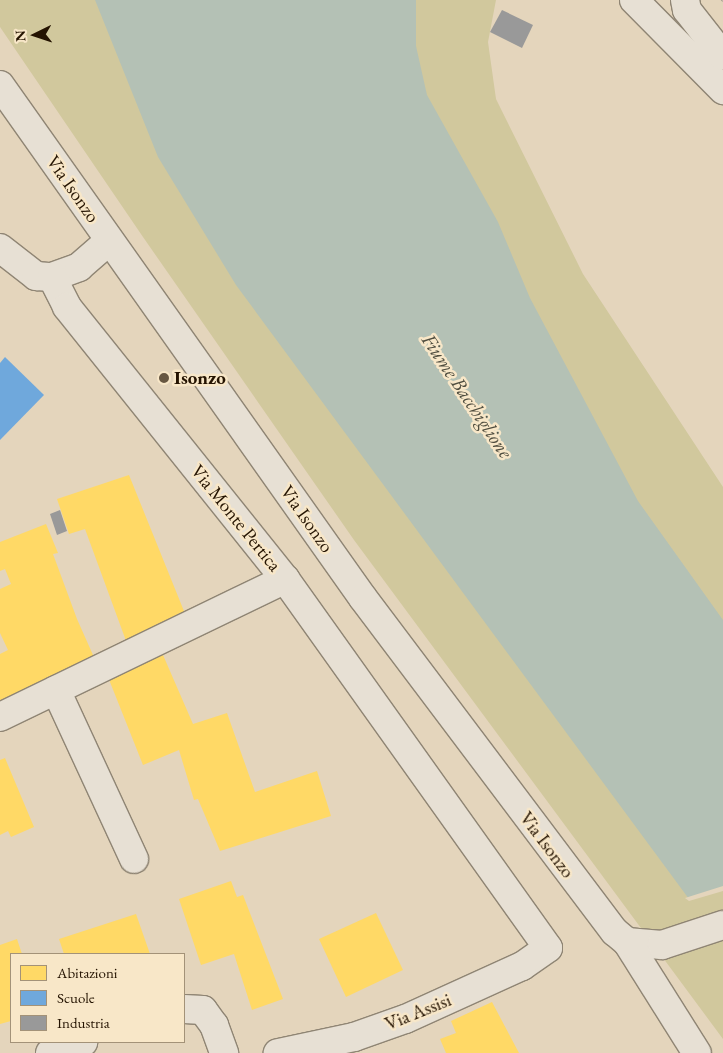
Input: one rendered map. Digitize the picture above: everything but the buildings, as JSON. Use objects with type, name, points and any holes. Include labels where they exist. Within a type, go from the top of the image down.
[{"type":"street","points":[[634,0],[662,31],[723,90]]},
{"type":"street","points":[[685,0],[687,10],[723,56]]},
{"type":"street","name":"Via Isonzo","points":[[0,86],[363,598],[586,897],[636,944],[697,1053]]},
{"type":"street","points":[[0,248],[36,276],[52,277],[79,267],[109,240]]},
{"type":"street","name":"Via Monte Pertica","points":[[0,717],[285,579],[68,307],[52,277]]},
{"type":"street","name":"Via Assisi","points":[[278,1053],[354,1037],[405,1019],[522,966],[548,948],[285,579]]},
{"type":"street","points":[[56,690],[134,859]]},
{"type":"street","points":[[636,944],[680,940],[723,926]]},
{"type":"street","points":[[185,1009],[202,1010],[214,1024],[224,1053]]},
{"type":"street","points":[[50,1053],[80,1043]]},
{"type":"shaded area","points":[[0,0],[496,0],[488,42],[496,99],[583,274],[723,487],[723,1039],[354,540],[143,237],[0,27]]},
{"type":"water","name":"Fiume Bacchiglione","points":[[95,0],[416,0],[416,46],[427,95],[498,222],[530,298],[638,501],[723,620],[723,888],[689,899],[236,285],[158,157]]},
{"type":"pier","points":[[723,886],[723,891],[689,901],[685,898]]},
{"type":"place","name":"Isonzo","points":[[164,378]]}]
